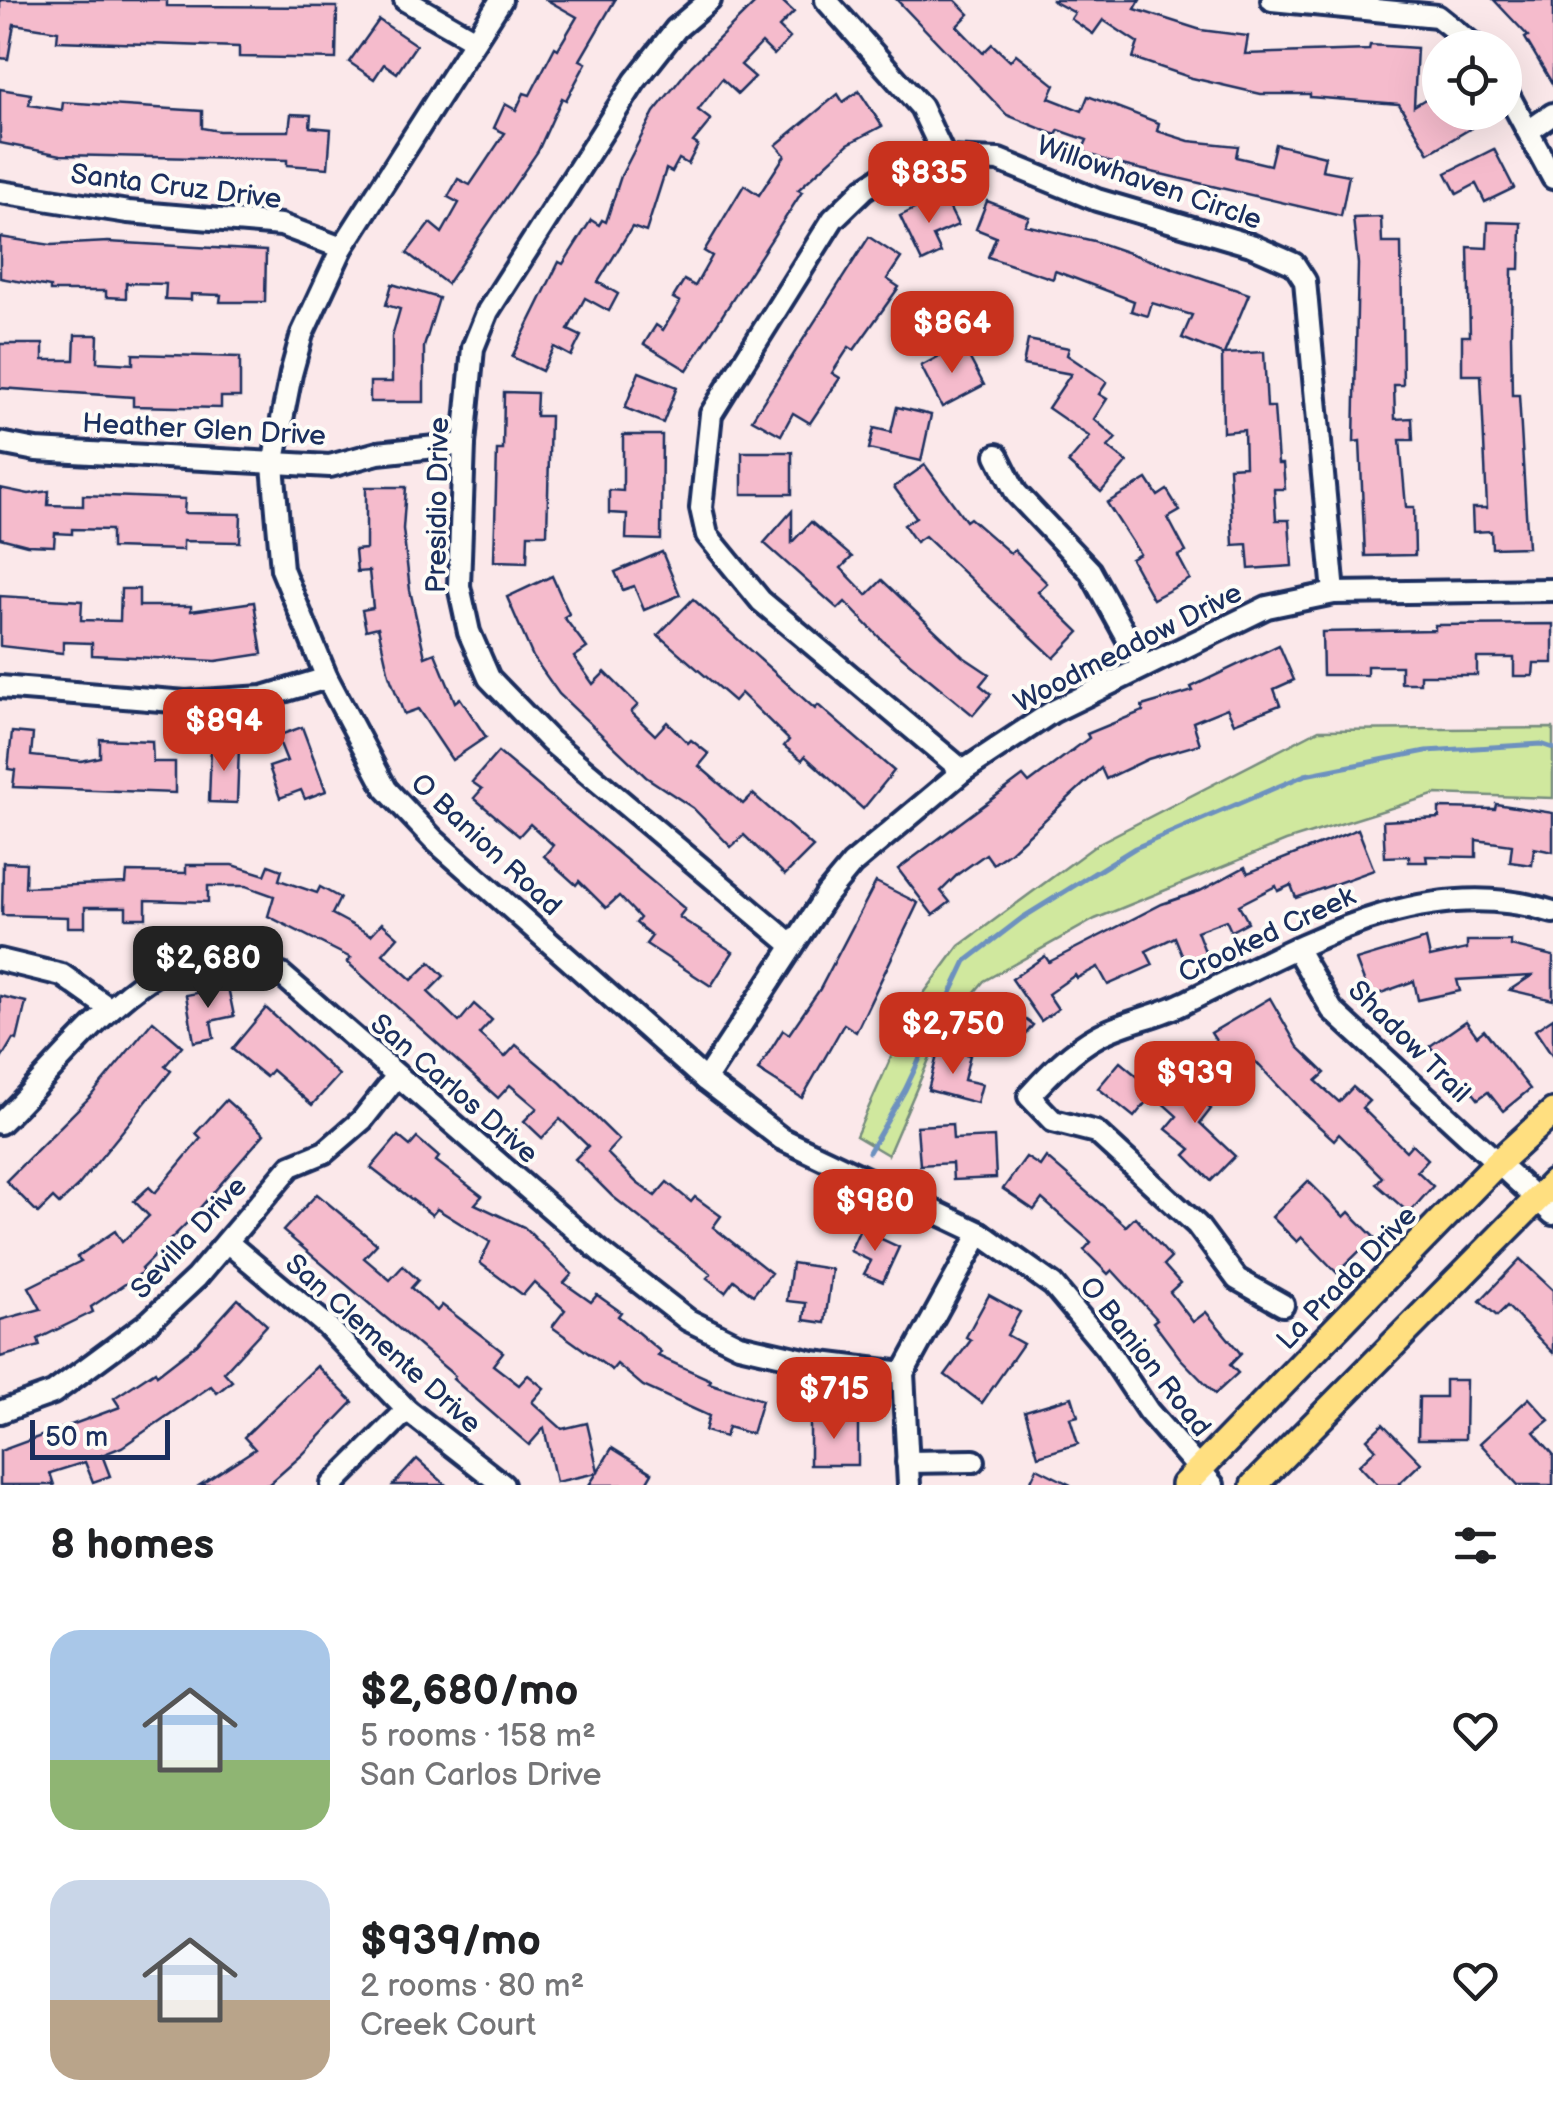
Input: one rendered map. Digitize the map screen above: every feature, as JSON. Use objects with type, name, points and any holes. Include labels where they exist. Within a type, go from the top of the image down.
[{"type":"main road","name":"La Prada Drive","points":[[1199,1480],[1496,1165],[1553,1112]]},
{"type":"main road","points":[[1254,1485],[1548,1199]]},
{"type":"street","points":[[405,0],[475,40]]},
{"type":"street","name":"O Banion Road","points":[[501,0],[414,142],[342,248],[302,334],[273,465],[286,583],[327,678],[386,788],[434,840],[705,1080],[782,1139],[980,1233],[1053,1285],[1106,1348],[1199,1480]]},
{"type":"street","name":"Presidio Drive","points":[[710,0],[676,28],[635,81],[488,310],[474,348],[464,444],[459,586],[469,632],[489,678],[550,741],[792,945]]},
{"type":"street","points":[[826,0],[921,107],[946,158]]},
{"type":"street","points":[[1272,0],[1437,16],[1454,30]]},
{"type":"street","points":[[1530,130],[1553,114]]},
{"type":"street","points":[[1522,117],[1553,178]]},
{"type":"street","name":"Willowhaven Circle","points":[[962,771],[762,601],[707,536],[701,508],[711,414],[833,219],[864,189],[891,172],[946,158],[999,160],[1097,200],[1251,245],[1294,264],[1306,281],[1334,592]]},
{"type":"street","name":"Santa Cruz Drive","points":[[0,192],[128,212],[281,224],[342,248]]},
{"type":"street","name":"Heather Glen Drive","points":[[0,444],[36,450],[330,466],[378,453],[464,444]]},
{"type":"street","points":[[997,455],[1024,503],[1090,570],[1142,665]]},
{"type":"street","name":"Woodmeadow Drive","points":[[705,1080],[792,945],[852,864],[962,771],[1052,712],[1142,665],[1267,608],[1334,592],[1553,590]]},
{"type":"street","points":[[0,688],[186,702],[264,696],[327,678]]},
{"type":"street","name":"Crooked Creek","points":[[1282,1305],[1238,1279],[1197,1226],[1096,1132],[1053,1121],[1029,1096],[1051,1072],[1098,1036],[1169,1010],[1370,916],[1437,902],[1523,902],[1553,912]]},
{"type":"street","name":"Shadow Trail","points":[[1296,948],[1332,1010],[1496,1165],[1548,1199]]},
{"type":"street","name":"San Carlos Drive","points":[[0,1124],[110,1009],[167,967],[211,959],[252,964],[282,976],[602,1254],[688,1320],[739,1345],[813,1362],[903,1373]]},
{"type":"street","points":[[0,960],[62,975],[110,1009]]},
{"type":"street","name":"Sevilla Drive","points":[[0,1412],[53,1392],[106,1358],[184,1289],[291,1166],[325,1152],[362,1120],[397,1076]]},
{"type":"street","points":[[909,1485],[903,1373],[980,1233]]},
{"type":"street","name":"San Clemente Drive","points":[[227,1242],[326,1325],[407,1410],[504,1485]]},
{"type":"street","points":[[332,1485],[407,1410]]},
{"type":"street","points":[[907,1462],[974,1460]]},
{"type":"green space","points":[[1553,728],[1553,798],[1436,794],[1286,841],[1095,919],[984,981],[940,1034],[888,1155],[856,1136],[913,1008],[959,946],[1099,843],[1319,730]]},
{"type":"building","points":[[0,0],[167,0],[167,6],[337,7],[336,59],[239,57],[239,47],[57,41],[58,31],[14,24],[8,59],[0,58]]},
{"type":"building","points":[[547,0],[615,0],[580,60],[586,63],[566,100],[562,98],[538,151],[447,284],[407,253],[430,223],[442,233],[459,203],[448,197],[458,179],[470,185],[505,133],[494,128],[505,104],[516,110],[524,93],[530,95],[555,47],[558,49],[577,17]]},
{"type":"building","points":[[758,0],[781,0],[794,12],[779,27],[790,38],[774,55],[762,43],[741,65],[755,77],[738,94],[722,79],[698,110],[711,120],[693,142],[698,145],[688,164],[679,159],[672,172],[666,169],[646,232],[632,227],[598,282],[618,294],[609,311],[585,298],[568,330],[581,336],[571,356],[554,347],[542,371],[512,357],[559,262],[563,264],[591,220],[599,225],[602,220],[606,222],[621,176],[654,112],[691,66]]},
{"type":"building","points":[[897,0],[955,0],[969,14],[957,26],[983,53],[992,44],[1010,61],[1016,54],[1055,85],[1049,98],[1082,111],[1088,96],[1159,123],[1157,131],[1189,141],[1238,146],[1236,157],[1270,165],[1275,144],[1325,156],[1322,170],[1349,175],[1341,216],[1109,162],[1082,151],[1087,140],[1059,130],[1056,135],[1007,115]]},
{"type":"building","points":[[1051,0],[1140,0],[1135,9],[1201,30],[1248,36],[1245,54],[1369,50],[1370,45],[1417,48],[1414,106],[1422,101],[1422,130],[1468,130],[1429,153],[1399,104],[1310,94],[1261,94],[1192,78],[1133,58],[1138,43],[1103,20],[1093,34],[1071,19],[1075,13]]},
{"type":"building","points":[[1494,0],[1553,0],[1553,85],[1525,38],[1528,36]]},
{"type":"building","points":[[379,20],[416,45],[397,73],[384,64],[374,79],[349,62]]},
{"type":"building","points":[[0,89],[31,94],[29,105],[62,110],[63,102],[202,111],[202,128],[219,131],[289,131],[291,114],[311,115],[310,127],[331,129],[328,168],[287,165],[287,160],[61,155],[0,143]]},
{"type":"building","points":[[859,91],[882,126],[848,144],[798,190],[802,192],[687,370],[644,344],[656,325],[663,330],[680,302],[673,298],[684,280],[695,286],[712,256],[704,251],[744,185],[759,195],[785,155],[776,145],[838,94],[843,102]]},
{"type":"building","points":[[1494,149],[1514,188],[1485,202],[1476,184],[1457,194],[1446,173]]},
{"type":"building","points":[[943,195],[958,225],[933,236],[941,253],[922,262],[900,216]]},
{"type":"building","points":[[987,201],[1029,217],[1025,225],[1094,241],[1249,294],[1224,354],[1264,352],[1267,407],[1274,407],[1278,464],[1283,464],[1285,489],[1274,489],[1276,520],[1289,520],[1292,566],[1249,569],[1247,544],[1233,545],[1229,467],[1245,466],[1244,430],[1223,432],[1222,354],[1182,338],[1192,315],[1152,303],[1148,316],[1131,311],[1134,301],[1055,271],[1053,279],[988,257],[996,237],[976,229]]},
{"type":"building","points":[[1381,217],[1382,243],[1401,243],[1403,385],[1394,385],[1395,419],[1412,418],[1413,440],[1400,440],[1406,507],[1414,507],[1415,555],[1365,556],[1360,441],[1354,442],[1358,264],[1353,218]]},
{"type":"building","points":[[1488,222],[1521,223],[1520,269],[1512,269],[1512,395],[1519,395],[1528,547],[1492,548],[1491,531],[1473,532],[1472,508],[1487,508],[1481,375],[1462,375],[1462,336],[1470,336],[1468,247],[1487,248]]},
{"type":"building","points":[[0,237],[51,245],[108,242],[266,251],[265,302],[220,302],[221,295],[191,294],[191,300],[165,299],[166,284],[126,283],[126,298],[106,297],[106,291],[50,291],[50,287],[0,278]]},
{"type":"building","points":[[869,237],[901,258],[887,279],[899,287],[854,350],[849,347],[832,373],[840,378],[810,423],[793,413],[781,435],[752,419]]},
{"type":"building","points":[[392,284],[439,298],[424,347],[424,402],[370,402],[370,382],[392,382],[392,337],[400,309],[386,305]]},
{"type":"building","points":[[75,335],[98,335],[97,362],[133,364],[133,354],[240,357],[240,397],[221,397],[221,408],[133,406],[133,397],[0,388],[0,344],[43,344],[43,360],[74,360]]},
{"type":"building","points":[[1028,340],[1069,348],[1067,355],[1107,382],[1099,394],[1107,399],[1094,419],[1116,438],[1108,447],[1127,462],[1101,492],[1068,463],[1090,437],[1048,408],[1071,374],[1023,365]]},
{"type":"building","points":[[962,344],[984,385],[942,407],[921,366]]},
{"type":"building","points":[[639,372],[677,387],[663,423],[625,408]]},
{"type":"building","points":[[504,392],[537,393],[536,416],[550,416],[547,534],[528,534],[527,562],[494,561],[497,450],[503,450]]},
{"type":"building","points":[[897,407],[931,415],[921,461],[869,449],[874,428],[891,432]]},
{"type":"building","points":[[623,435],[662,435],[661,540],[626,539],[627,514],[609,513],[609,490],[623,491]]},
{"type":"building","points":[[742,452],[792,452],[792,494],[742,494]]},
{"type":"building","points":[[925,465],[966,521],[970,518],[1010,553],[1014,550],[1047,583],[1038,592],[1079,632],[1054,658],[925,536],[916,542],[904,525],[916,517],[894,487]]},
{"type":"building","points":[[1147,479],[1158,496],[1167,490],[1180,511],[1168,518],[1186,552],[1178,556],[1190,579],[1153,599],[1131,559],[1140,554],[1107,503]]},
{"type":"building","points":[[366,487],[406,487],[403,529],[410,590],[425,657],[435,653],[455,702],[460,698],[486,737],[452,760],[418,709],[404,714],[389,675],[378,627],[366,630],[362,610],[373,608],[369,571],[357,572],[355,550],[366,549]]},
{"type":"building","points":[[0,488],[29,494],[49,491],[48,505],[83,506],[83,495],[185,499],[184,513],[241,514],[240,542],[183,541],[183,550],[111,548],[111,530],[72,529],[72,534],[55,533],[54,546],[27,545],[0,538]]},
{"type":"building","points":[[792,511],[792,542],[811,522],[852,557],[841,568],[867,595],[882,580],[962,656],[989,674],[980,685],[991,694],[973,715],[883,641],[845,602],[838,609],[764,543]]},
{"type":"building","points":[[662,552],[680,595],[644,610],[634,586],[623,590],[615,572]]},
{"type":"building","points":[[552,576],[569,614],[564,617],[587,648],[574,657],[593,684],[605,672],[638,705],[631,712],[655,735],[667,722],[688,743],[691,740],[709,754],[699,766],[743,804],[753,794],[813,847],[785,875],[744,835],[731,847],[693,808],[646,777],[559,694],[533,657],[507,597]]},
{"type":"building","points":[[121,589],[139,589],[139,606],[191,606],[191,611],[254,602],[262,654],[216,661],[92,655],[92,643],[63,642],[63,653],[0,646],[0,596],[82,601],[81,620],[120,621]]},
{"type":"building","points":[[693,599],[815,709],[818,705],[894,771],[863,809],[805,756],[802,760],[784,746],[789,740],[741,693],[734,701],[658,635]]},
{"type":"building","points":[[1553,624],[1553,663],[1534,663],[1533,676],[1514,676],[1514,658],[1477,658],[1477,675],[1420,675],[1420,683],[1401,683],[1401,666],[1367,666],[1367,675],[1323,675],[1322,632],[1435,630],[1435,625]]},
{"type":"building","points":[[1279,645],[1294,680],[1274,689],[1280,705],[1234,723],[1227,708],[1193,722],[1200,744],[1148,759],[1106,779],[1101,768],[1010,852],[993,864],[986,854],[958,874],[941,891],[950,902],[933,915],[898,869],[1023,776],[1029,783],[1089,738],[1087,734],[1143,711],[1142,706],[1193,691],[1191,687]]},
{"type":"building","points":[[302,727],[326,791],[305,799],[301,790],[280,798],[269,767],[287,761],[277,736]]},
{"type":"building","points":[[12,732],[33,734],[31,756],[81,761],[100,757],[100,739],[152,741],[153,762],[175,762],[175,793],[13,787],[15,770],[8,769]]},
{"type":"building","points":[[211,746],[239,747],[237,803],[209,802]]},
{"type":"building","points":[[498,752],[685,909],[679,917],[733,952],[711,986],[646,944],[652,936],[636,923],[640,918],[619,896],[606,908],[579,881],[576,885],[544,856],[553,845],[530,824],[519,836],[474,798],[482,789],[472,782]]},
{"type":"building","points":[[1496,804],[1553,813],[1553,852],[1534,848],[1532,865],[1510,862],[1512,845],[1476,840],[1476,857],[1426,856],[1427,862],[1409,862],[1409,856],[1385,857],[1383,821],[1439,818],[1439,808],[1495,809]]},
{"type":"building","points":[[1358,829],[1374,870],[1296,898],[1291,885],[1278,891],[1276,886],[1239,905],[1248,922],[1231,931],[1226,920],[1197,931],[1206,954],[1185,962],[1175,937],[1146,951],[1153,965],[1108,985],[1098,967],[1077,978],[1075,975],[1048,994],[1058,1009],[1041,1021],[1012,979],[1045,956],[1049,962],[1245,867],[1248,873]]},
{"type":"building","points":[[3,862],[26,863],[25,887],[126,883],[127,872],[186,873],[186,865],[233,865],[265,875],[269,865],[282,870],[279,880],[317,893],[320,887],[340,898],[332,914],[371,935],[382,923],[398,937],[383,954],[412,980],[430,962],[444,976],[428,992],[459,1022],[474,1004],[492,1020],[479,1034],[505,1057],[516,1045],[561,1083],[619,1140],[607,1153],[637,1183],[655,1196],[667,1182],[691,1202],[695,1197],[721,1216],[713,1227],[771,1273],[753,1295],[734,1280],[725,1292],[707,1278],[711,1274],[612,1196],[575,1159],[588,1146],[560,1119],[542,1138],[524,1121],[537,1108],[510,1085],[498,1098],[347,962],[351,958],[268,916],[274,896],[246,886],[208,886],[208,902],[146,900],[146,918],[126,918],[126,907],[85,907],[85,927],[68,927],[68,917],[2,915]]},
{"type":"building","points":[[876,882],[918,903],[856,1032],[844,1024],[802,1098],[758,1070],[783,1030],[789,1034],[820,989]]},
{"type":"building","points":[[1426,939],[1430,957],[1467,949],[1467,941],[1511,941],[1511,946],[1553,956],[1553,1000],[1510,990],[1531,976],[1457,980],[1460,991],[1418,1000],[1414,981],[1370,997],[1356,960]]},
{"type":"building","points":[[228,987],[234,1016],[211,1021],[214,1038],[194,1042],[186,995]]},
{"type":"building","points":[[0,996],[26,1002],[17,1040],[13,1039],[0,1061]]},
{"type":"building","points":[[992,996],[1033,1025],[1021,1040],[1007,1030],[993,1049],[967,1030]]},
{"type":"building","points":[[1270,998],[1298,1047],[1325,1073],[1316,1081],[1339,1102],[1353,1087],[1369,1101],[1362,1108],[1406,1151],[1412,1144],[1428,1159],[1417,1171],[1433,1186],[1409,1213],[1376,1184],[1382,1177],[1339,1134],[1334,1140],[1253,1059],[1241,1066],[1230,1048],[1223,1052],[1211,1033]]},
{"type":"building","points":[[266,1008],[339,1075],[312,1105],[272,1070],[266,1077],[232,1049]]},
{"type":"building","points":[[1553,1018],[1553,1057],[1535,1030]]},
{"type":"building","points":[[153,1021],[182,1046],[165,1066],[171,1071],[78,1186],[59,1204],[53,1198],[38,1213],[6,1181],[90,1097]]},
{"type":"building","points":[[1466,1021],[1477,1036],[1484,1030],[1530,1089],[1503,1111],[1488,1092],[1478,1099],[1460,1076],[1455,1080],[1430,1046]]},
{"type":"building","points":[[939,1048],[970,1055],[964,1080],[982,1084],[977,1103],[928,1090]]},
{"type":"building","points":[[1120,1062],[1155,1091],[1134,1117],[1098,1088]]},
{"type":"building","points":[[1188,1066],[1202,1077],[1190,1091],[1211,1109],[1200,1123],[1235,1156],[1211,1181],[1185,1155],[1191,1149],[1166,1129],[1177,1116],[1159,1100]]},
{"type":"building","points":[[226,1100],[264,1134],[186,1224],[141,1269],[143,1272],[91,1307],[93,1312],[38,1339],[40,1346],[0,1357],[0,1320],[41,1309],[29,1287],[81,1261],[77,1257],[115,1231],[122,1242],[149,1216],[134,1201],[149,1187],[155,1193],[201,1138],[196,1133]]},
{"type":"building","points":[[952,1124],[953,1139],[994,1137],[996,1178],[953,1180],[952,1163],[920,1165],[917,1126]]},
{"type":"building","points":[[398,1136],[410,1146],[417,1138],[439,1157],[436,1161],[482,1196],[475,1204],[524,1227],[572,1274],[564,1283],[591,1302],[597,1295],[621,1312],[618,1316],[661,1352],[658,1356],[711,1380],[709,1383],[762,1400],[752,1434],[728,1427],[725,1437],[705,1431],[709,1416],[643,1386],[617,1364],[612,1370],[552,1327],[565,1310],[534,1282],[523,1295],[480,1263],[490,1242],[437,1209],[432,1215],[371,1168]]},
{"type":"building","points":[[1026,1157],[1040,1166],[1046,1157],[1126,1226],[1135,1217],[1171,1258],[1164,1265],[1180,1283],[1170,1292],[1193,1322],[1206,1312],[1241,1354],[1230,1365],[1238,1373],[1215,1394],[1180,1358],[1153,1322],[1157,1319],[1112,1270],[1108,1274],[1084,1250],[1091,1242],[1042,1199],[1034,1210],[1003,1189]]},
{"type":"building","points":[[1308,1181],[1344,1217],[1349,1212],[1374,1237],[1337,1273],[1302,1237],[1297,1242],[1272,1217]]},
{"type":"building","points":[[317,1194],[377,1244],[364,1258],[390,1280],[403,1266],[418,1280],[411,1288],[437,1311],[442,1305],[503,1352],[493,1365],[519,1385],[528,1375],[544,1388],[532,1402],[562,1429],[587,1423],[598,1471],[612,1448],[652,1473],[645,1485],[589,1485],[597,1473],[556,1482],[544,1428],[529,1445],[453,1379],[455,1376],[283,1231]]},
{"type":"building","points":[[860,1229],[899,1247],[883,1282],[864,1274],[871,1261],[850,1251]]},
{"type":"building","points":[[1520,1259],[1553,1290],[1553,1353],[1507,1306],[1497,1316],[1480,1301]]},
{"type":"building","points":[[792,1263],[832,1269],[825,1323],[804,1320],[806,1303],[787,1301]]},
{"type":"building","points":[[989,1295],[1020,1312],[1007,1335],[1023,1344],[982,1403],[945,1375],[971,1340],[966,1337]]},
{"type":"building","points":[[238,1299],[267,1325],[224,1372],[232,1381],[217,1393],[211,1386],[122,1447],[102,1455],[110,1476],[93,1482],[85,1462],[50,1473],[54,1485],[0,1485],[0,1451],[120,1407],[114,1398],[155,1371],[157,1375],[197,1344]]},
{"type":"building","points":[[317,1366],[353,1402],[302,1455],[268,1485],[200,1485],[255,1449],[244,1437]]},
{"type":"building","points":[[1445,1380],[1466,1380],[1465,1439],[1418,1439],[1419,1397],[1445,1397]]},
{"type":"building","points":[[1072,1397],[1078,1416],[1070,1418],[1078,1444],[1038,1456],[1025,1411]]},
{"type":"building","points":[[1529,1398],[1549,1420],[1534,1432],[1553,1454],[1553,1485],[1518,1485],[1480,1443]]},
{"type":"building","points":[[810,1418],[858,1418],[858,1465],[810,1465]]},
{"type":"building","points":[[1383,1424],[1421,1463],[1398,1485],[1378,1485],[1359,1465],[1376,1449],[1367,1439]]},
{"type":"building","points":[[417,1459],[446,1485],[393,1485]]},
{"type":"building","points":[[1037,1468],[1071,1485],[1029,1485]]},
{"type":"waterway","points":[[869,1152],[905,1090],[966,961],[1022,918],[1135,848],[1305,775],[1426,751],[1541,744],[1553,748]]},
{"type":"waterway","points":[[825,1219],[836,1202]]}]
